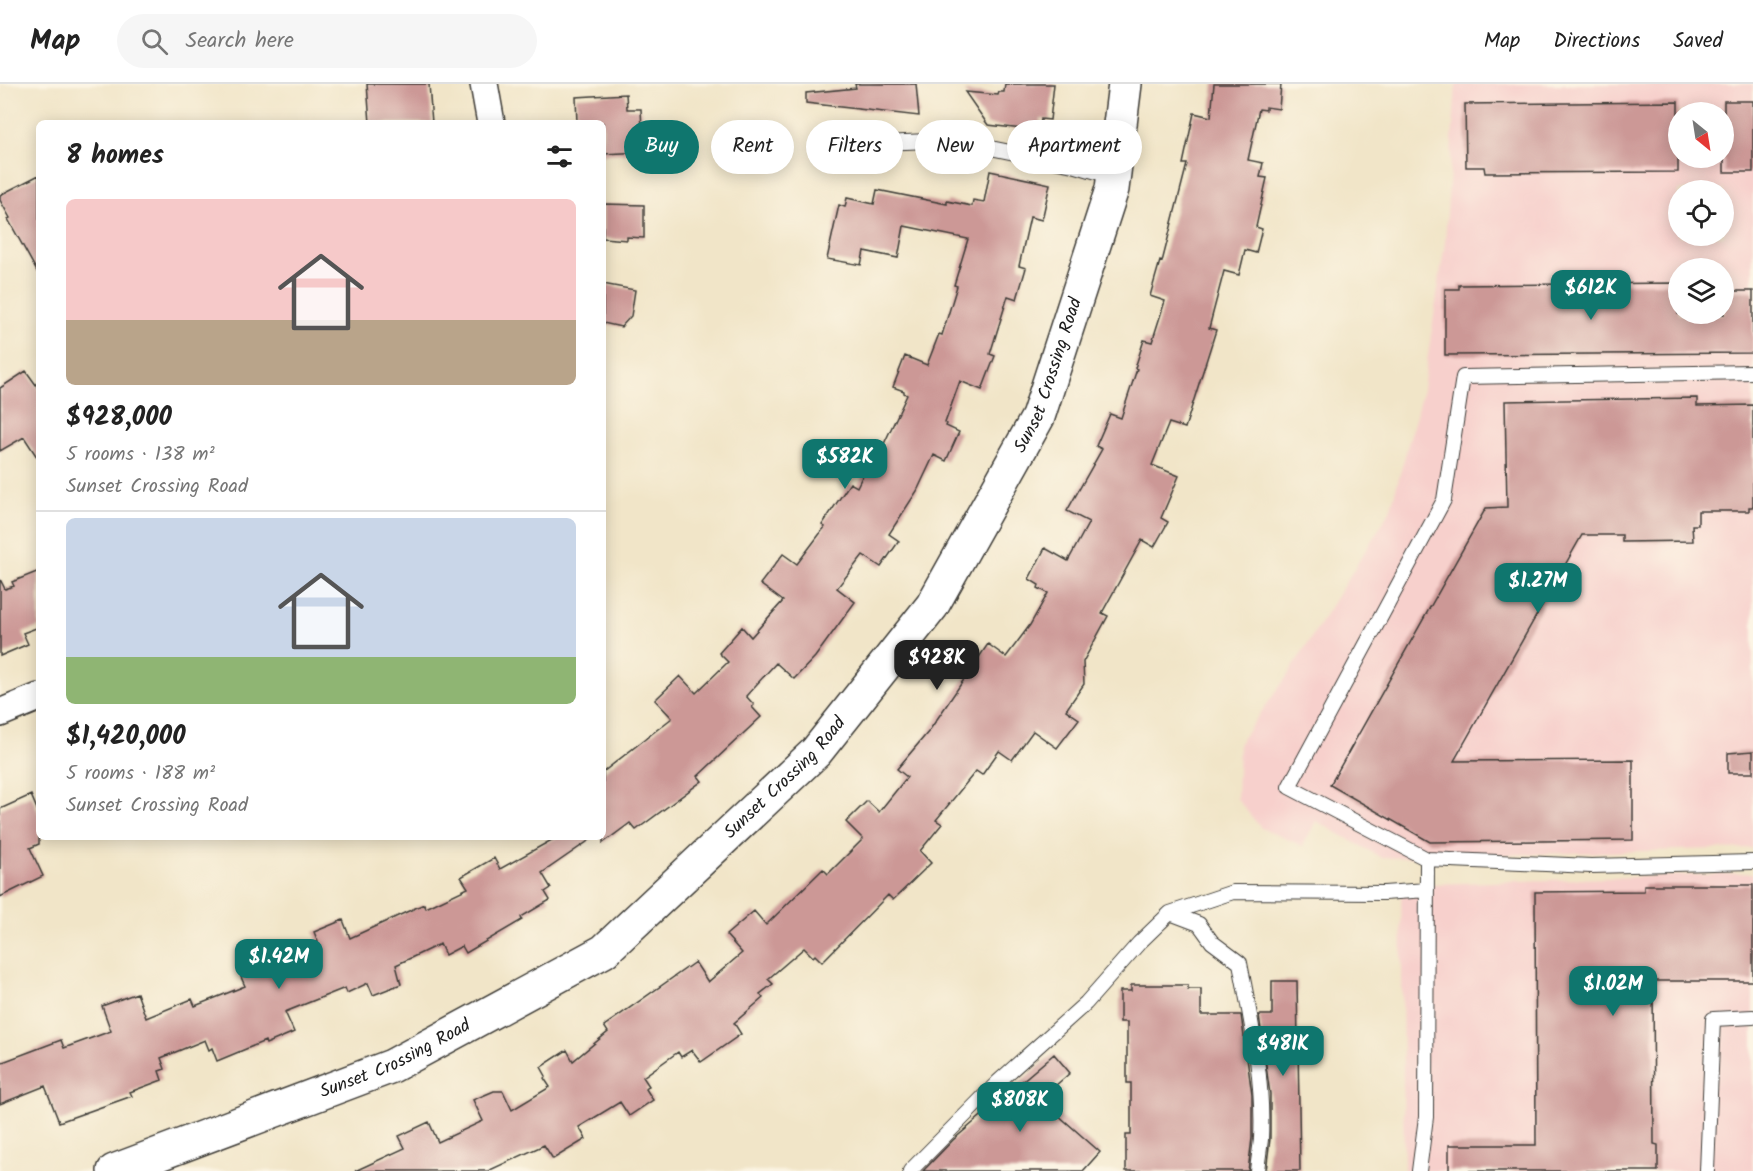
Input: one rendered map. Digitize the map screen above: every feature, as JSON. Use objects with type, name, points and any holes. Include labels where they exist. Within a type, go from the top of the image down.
[{"type":"street","points":[[484,84],[490,120]]},
{"type":"street","name":"Sunset Crossing Road","points":[[114,1171],[392,1066],[604,951],[816,752],[932,606],[1038,417],[1112,189],[1125,84]]},
{"type":"street","points":[[0,713],[36,698]]},
{"type":"lane","points":[[903,142],[952,140],[1072,165],[1114,177]]},
{"type":"lane","points":[[1753,372],[1463,377],[1444,500],[1288,787],[1427,859],[1591,866],[1753,862]]},
{"type":"lane","points":[[1419,1171],[1426,1118],[1427,859]]},
{"type":"lane","points":[[910,1171],[998,1082],[1086,1004],[1139,943],[1170,913],[1233,891],[1384,893],[1427,890]]},
{"type":"lane","points":[[1170,913],[1198,924],[1212,942],[1240,963],[1253,1026],[1259,1089],[1261,1138],[1257,1171]]},
{"type":"lane","points":[[1707,1171],[1713,1019],[1753,1017]]},
{"type":"shaded area","points":[[1456,84],[1753,84],[1753,848],[1382,858],[1316,821],[1303,846],[1261,828],[1237,799],[1239,743],[1288,675],[1390,511],[1423,389],[1445,242]]},
{"type":"shaded area","points":[[1753,873],[1753,1171],[1404,1171],[1401,885]]},
{"type":"building","points":[[367,84],[429,84],[432,120],[370,120]]},
{"type":"building","points":[[855,84],[916,84],[919,116],[806,103],[806,93],[856,88]]},
{"type":"building","points":[[1005,84],[1054,84],[1050,120],[1007,120],[1007,127],[995,126],[995,120],[985,120],[965,92],[998,95],[999,92],[1004,92]]},
{"type":"building","points":[[1214,84],[1281,84],[1279,109],[1266,107],[1266,110],[1259,109],[1248,160],[1263,163],[1260,177],[1267,178],[1256,227],[1262,229],[1256,253],[1245,250],[1239,275],[1224,271],[1209,328],[1216,330],[1185,428],[1169,423],[1152,465],[1179,476],[1161,518],[1168,522],[1154,547],[1142,540],[1102,613],[1108,616],[1083,662],[1084,684],[1066,710],[1079,719],[1057,748],[1033,731],[1012,760],[999,751],[982,775],[976,771],[936,820],[942,824],[920,851],[931,863],[893,900],[888,895],[822,962],[804,948],[768,979],[773,984],[760,994],[763,998],[734,1023],[741,1034],[701,1062],[692,1050],[681,1057],[678,1052],[643,1077],[649,1086],[646,1089],[653,1100],[629,1116],[620,1102],[579,1127],[586,1139],[553,1159],[544,1145],[488,1171],[355,1171],[405,1148],[399,1136],[429,1122],[438,1142],[483,1121],[473,1100],[494,1091],[503,1091],[512,1110],[550,1087],[541,1067],[567,1050],[573,1061],[608,1032],[604,1026],[695,962],[708,982],[742,953],[726,935],[754,911],[766,925],[823,869],[828,874],[863,839],[846,822],[867,801],[879,812],[907,777],[897,769],[929,731],[988,644],[1006,657],[1030,625],[1048,593],[1038,588],[1039,585],[1029,579],[1045,548],[1068,561],[1089,522],[1067,511],[1102,449],[1096,446],[1110,414],[1121,418],[1144,340],[1152,342],[1165,301],[1150,296],[1160,261],[1162,262],[1187,164],[1183,164],[1194,113],[1211,117]]},
{"type":"building","points":[[626,94],[627,109],[641,109],[642,120],[624,120],[624,153],[606,154],[606,120],[577,120],[576,97]]},
{"type":"building","points":[[1753,101],[1753,172],[1724,172],[1724,168],[1734,168],[1734,102],[1724,102]]},
{"type":"building","points":[[1668,102],[1668,168],[1678,168],[1678,172],[1485,173],[1484,167],[1466,167],[1465,104]]},
{"type":"building","points":[[995,172],[1050,184],[1042,220],[1030,217],[1019,266],[1026,268],[1017,299],[1008,296],[990,354],[995,356],[982,390],[960,381],[945,423],[946,426],[959,432],[946,461],[934,455],[917,491],[889,534],[899,541],[881,567],[863,555],[837,588],[855,602],[815,657],[794,679],[776,663],[746,696],[761,717],[698,776],[702,781],[636,830],[630,823],[603,843],[603,840],[606,840],[606,770],[672,718],[655,700],[680,676],[696,693],[728,662],[719,653],[742,627],[751,637],[783,601],[760,584],[783,554],[797,564],[825,527],[822,525],[850,483],[857,487],[877,446],[882,448],[907,395],[904,391],[893,387],[905,356],[927,365],[939,334],[942,335],[968,239],[904,226],[898,258],[864,251],[861,265],[827,259],[839,205],[845,207],[847,198],[874,204],[877,190],[947,204],[947,201],[972,206],[973,200],[984,202],[989,174],[995,174]]},
{"type":"building","points":[[36,177],[36,270],[8,219],[10,218],[0,200],[0,195]]},
{"type":"building","points":[[606,204],[644,205],[644,238],[627,237],[627,240],[606,238]]},
{"type":"building","points":[[1668,283],[1668,324],[1734,324],[1734,291],[1753,291],[1753,353],[1445,355],[1445,289],[1459,289],[1459,285]]},
{"type":"building","points":[[606,285],[635,290],[631,316],[621,327],[606,324]]},
{"type":"building","points":[[26,371],[36,385],[36,455],[24,437],[0,451],[0,388]]},
{"type":"building","points":[[1697,398],[1697,406],[1753,405],[1753,507],[1749,507],[1749,511],[1698,511],[1698,525],[1692,525],[1693,541],[1622,542],[1622,535],[1582,535],[1454,761],[1633,760],[1633,840],[1430,842],[1330,785],[1486,508],[1507,507],[1505,401]]},
{"type":"building","points":[[36,572],[36,628],[23,633],[28,644],[0,656],[0,579],[5,589],[14,586],[12,582]]},
{"type":"building","points":[[1753,751],[1753,773],[1728,773],[1728,753]]},
{"type":"building","points":[[31,795],[36,807],[36,840],[39,840],[39,844],[30,848],[43,876],[0,897],[0,809]]},
{"type":"building","points":[[552,840],[590,840],[542,873],[551,888],[545,892],[550,900],[521,917],[522,920],[466,953],[462,946],[445,955],[440,944],[396,965],[401,984],[373,995],[368,983],[347,993],[345,988],[285,1012],[294,1032],[217,1061],[212,1048],[209,1050],[205,1040],[161,1058],[165,1069],[159,1071],[162,1080],[130,1092],[132,1096],[59,1122],[45,1086],[0,1104],[0,1063],[61,1040],[64,1048],[111,1031],[102,1006],[137,993],[146,1018],[192,999],[195,1006],[245,986],[241,977],[315,947],[314,944],[318,942],[314,932],[343,920],[350,938],[424,904],[426,908],[468,888],[461,877],[494,858],[500,869]]},
{"type":"building","points":[[1644,885],[1753,885],[1753,981],[1653,981],[1654,1144],[1658,1145],[1658,1171],[1449,1171],[1449,1145],[1536,1145],[1535,892],[1644,891]]},
{"type":"building","points":[[1272,981],[1297,981],[1300,1171],[1266,1171],[1270,1139],[1270,1094],[1259,1015],[1272,1015]]},
{"type":"building","points":[[1131,985],[1188,985],[1188,989],[1201,989],[1201,1015],[1241,1015],[1252,1095],[1252,1138],[1248,1171],[1126,1171],[1126,1135],[1131,1135],[1131,1083],[1127,1083],[1127,1022],[1120,1022],[1120,991],[1131,991]]},
{"type":"building","points":[[1054,1054],[1070,1073],[1040,1099],[1100,1152],[1083,1171],[923,1171],[953,1140]]}]
